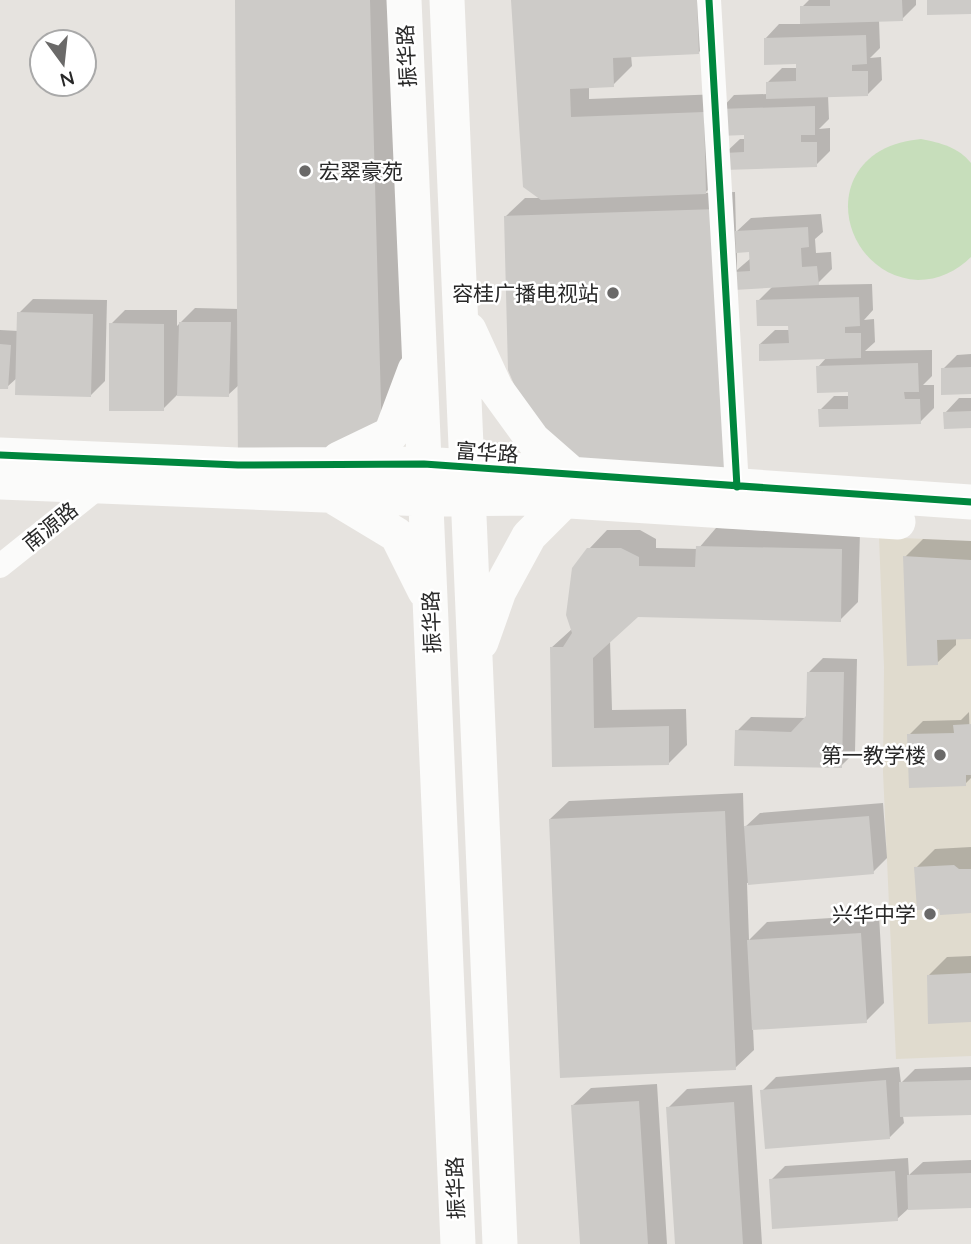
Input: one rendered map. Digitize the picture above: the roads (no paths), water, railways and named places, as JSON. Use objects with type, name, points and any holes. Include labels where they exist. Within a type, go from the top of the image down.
[{"type":"street","name":"振华路","points":[[404,0],[457,1244]]},
{"type":"street","name":"振华路","points":[[447,0],[500,1244]]},
{"type":"street","points":[[709,0],[737,487]]},
{"type":"street","points":[[461,312],[496,389],[569,488],[529,536],[499,591],[475,658]]},
{"type":"street","points":[[420,357],[391,434],[330,479],[397,535],[430,602]]},
{"type":"street","name":"富华路","points":[[0,455],[239,465],[330,479],[426,499],[468,483]]},
{"type":"street","name":"富华路","points":[[0,482],[100,486],[330,479],[424,464],[468,483],[569,488],[971,527]]},
{"type":"street","name":"南源路","points":[[0,566],[100,486]]},
{"type":"street","name":"富华路","points":[[569,488],[737,487],[971,502]]},
{"type":"place","name":"宏翠豪苑","points":[[305,171]]},
{"type":"place","name":"容桂广播电视站","points":[[613,293]]},
{"type":"place","name":"第一教学楼","points":[[940,755]]},
{"type":"place","name":"兴华中学","points":[[930,914]]}]
